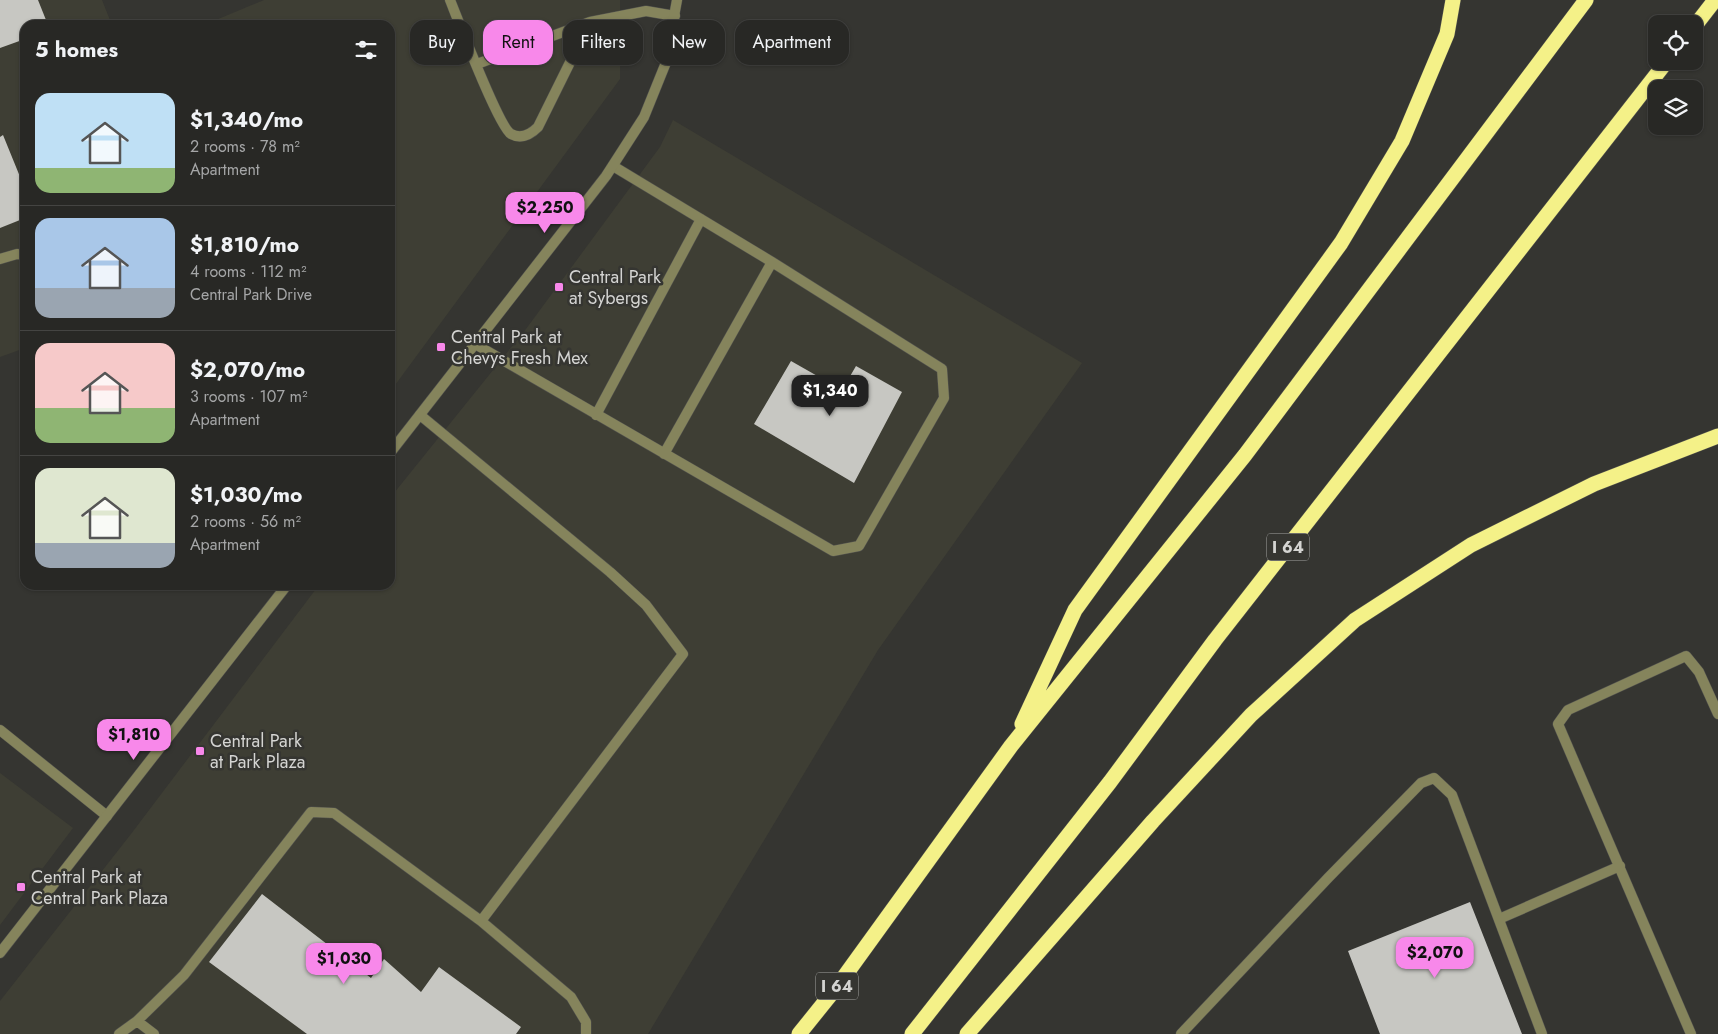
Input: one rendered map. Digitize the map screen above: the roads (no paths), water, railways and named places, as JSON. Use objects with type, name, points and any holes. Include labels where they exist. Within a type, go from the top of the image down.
[{"type":"highway","points":[[1011,746],[1075,610],[1341,244],[1402,141],[1447,34],[1453,0]]},
{"type":"highway","name":"I 64","points":[[799,1034],[836,988],[1011,746],[1245,455],[1586,0]]},
{"type":"highway","points":[[1703,15],[1715,0]]},
{"type":"highway","name":"I 64","points":[[912,1034],[1110,782],[1215,640],[1660,70]]},
{"type":"highway","points":[[968,1034],[1153,821],[1245,722],[1355,620],[1471,545],[1594,484],[1718,436]]},
{"type":"street","points":[[450,0],[505,128],[511,134],[517,136],[530,134],[538,127],[569,65]]},
{"type":"street","points":[[395,446],[612,166],[644,118],[665,65],[677,0]]},
{"type":"street","points":[[600,20],[646,11],[675,16]]},
{"type":"street","points":[[476,64],[563,32]]},
{"type":"street","points":[[475,344],[833,551],[859,546],[944,398],[942,369],[772,262],[612,166]]},
{"type":"street","points":[[596,414],[701,219]]},
{"type":"street","points":[[0,259],[20,254]]},
{"type":"street","points":[[664,454],[772,262]]},
{"type":"street","points":[[420,414],[610,572],[646,605],[684,654],[481,921]]},
{"type":"street","points":[[0,953],[283,590]]},
{"type":"street","points":[[1691,1034],[1558,724],[1568,710],[1686,656],[1699,672],[1718,714]]},
{"type":"street","points":[[0,730],[107,816]]},
{"type":"street","points":[[1181,1034],[1328,878],[1421,783],[1434,778],[1452,795],[1542,1034]]},
{"type":"street","points":[[119,1034],[137,1020],[184,975],[311,812],[334,813],[481,921],[572,997],[586,1022],[586,1034]]},
{"type":"street","points":[[1499,919],[1620,866]]},
{"type":"street","points":[[137,1020],[154,1034]]},
{"type":"place","name":"Central Park at Sybergs","points":[[559,287]]},
{"type":"place","name":"Central Park at Chevys Fresh Mex","points":[[441,347]]},
{"type":"place","name":"Central Park at Park Plaza","points":[[200,751]]},
{"type":"place","name":"Central Park at Central Park Plaza","points":[[21,887]]}]
